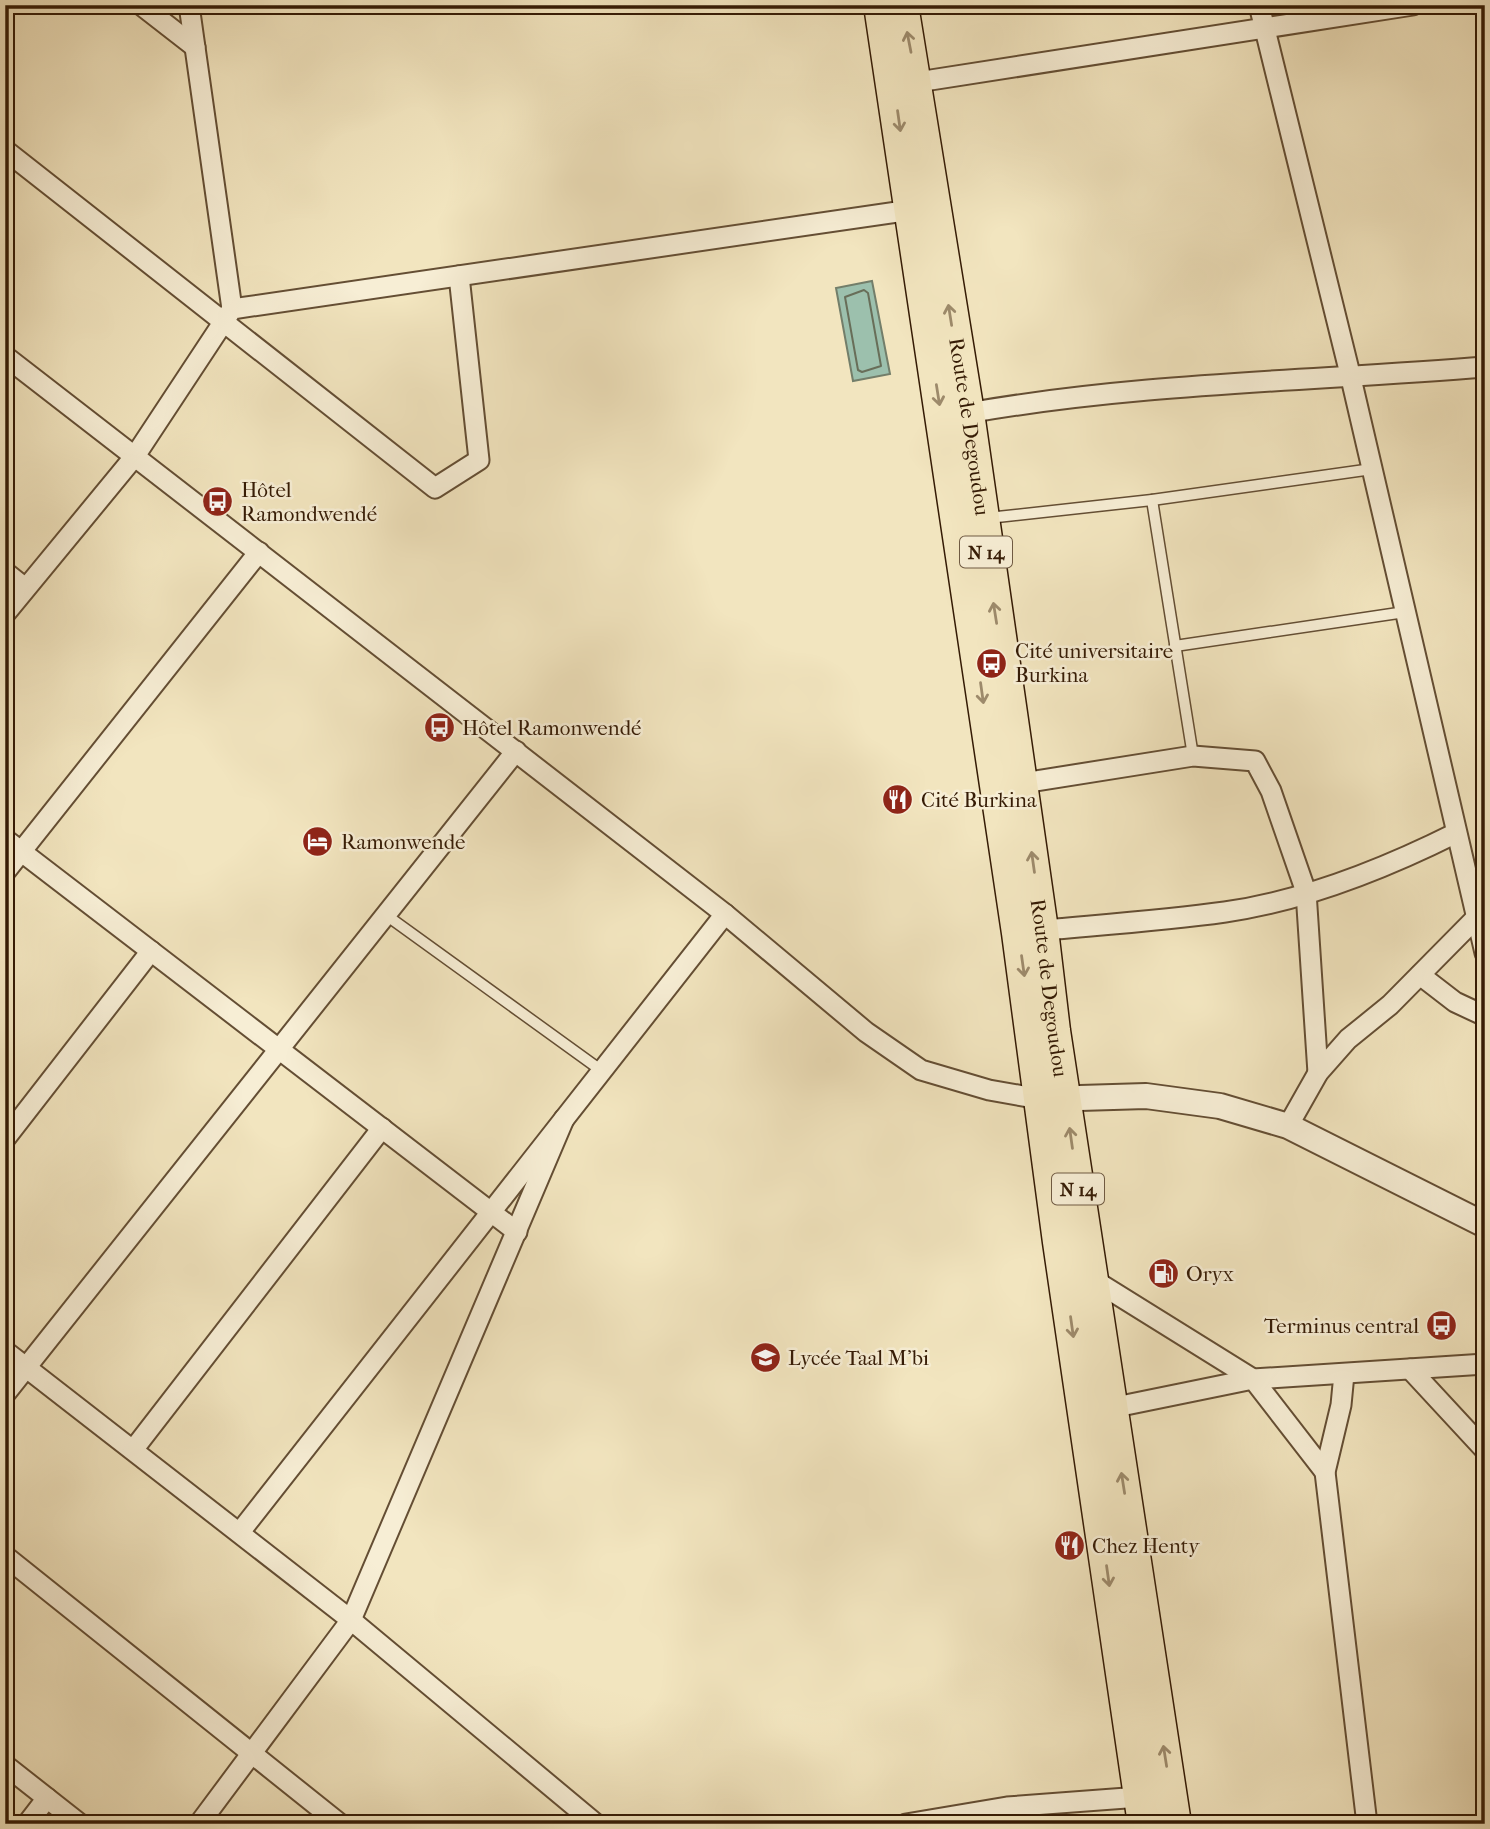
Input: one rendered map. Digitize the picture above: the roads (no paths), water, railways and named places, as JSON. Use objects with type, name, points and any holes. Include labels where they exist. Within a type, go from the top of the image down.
[{"type":"main road","name":"Route de Degoudou","points":[[880,5],[905,84],[968,413],[969,521]]},
{"type":"main road","name":"Route de Degoudou","points":[[902,5],[911,210],[969,521],[1053,1099]]},
{"type":"main road","name":"N 14","points":[[1053,1099],[1062,1259],[1142,1810]]},
{"type":"main road","name":"N 14","points":[[1053,1099],[1091,1278],[1175,1824]]},
{"type":"street","points":[[141,5],[195,47]]},
{"type":"street","points":[[5,614],[135,456],[228,316],[189,5]]},
{"type":"street","points":[[1259,5],[1262,28],[1350,374],[1485,953]]},
{"type":"street","points":[[905,84],[1413,5]]},
{"type":"street","points":[[5,150],[228,316],[435,488],[479,460],[459,276]]},
{"type":"street","points":[[228,316],[459,276],[911,210]]},
{"type":"street","points":[[5,356],[725,914],[866,1032],[921,1070],[989,1090],[1053,1099],[1146,1096],[1220,1106],[1288,1126],[1485,1225]]},
{"type":"street","points":[[968,413],[1045,399],[1350,374],[1485,367]]},
{"type":"street","points":[[5,872],[259,552]]},
{"type":"street","points":[[5,572],[25,588]]},
{"type":"street","points":[[5,1394],[516,751]]},
{"type":"street","points":[[1009,785],[1193,756],[1255,761],[1272,791],[1306,892],[1318,1073]]},
{"type":"street","points":[[1030,932],[1227,912],[1306,892],[1386,866],[1456,833]]},
{"type":"street","points":[[5,839],[517,1232]]},
{"type":"street","points":[[240,1532],[725,914]]},
{"type":"street","points":[[1288,1126],[1318,1073],[1348,1039],[1371,1023],[1475,919]]},
{"type":"street","points":[[5,1139],[151,951]]},
{"type":"street","points":[[1420,975],[1455,1002],[1485,1016]]},
{"type":"street","points":[[199,1824],[351,1620],[564,1119]]},
{"type":"street","points":[[133,1450],[382,1128]]},
{"type":"street","points":[[1062,1259],[1253,1380],[1325,1472]]},
{"type":"street","points":[[5,1351],[351,1620],[596,1824]]},
{"type":"street","points":[[1111,1408],[1253,1380],[1485,1364]]},
{"type":"street","points":[[1410,1369],[1485,1450]]},
{"type":"street","points":[[1344,1374],[1341,1405],[1325,1472],[1367,1824]]},
{"type":"street","points":[[5,1556],[254,1752],[340,1824]]},
{"type":"street","points":[[5,1765],[80,1824]]},
{"type":"street","points":[[27,1824],[47,1798]]},
{"type":"street","points":[[906,1824],[1007,1807],[1142,1810]]},
{"type":"lane","points":[[969,521],[1152,500],[1372,469]]},
{"type":"lane","points":[[1152,500],[1193,756]]},
{"type":"lane","points":[[1175,646],[1405,612]]},
{"type":"lane","points":[[386,915],[602,1071]]},
{"type":"water","points":[[872,281],[890,374],[853,381],[836,288]]},
{"type":"place","name":"Hôtel Ramondwendé","points":[[218,502]]},
{"type":"place","name":"Cité universitaire Burkina","points":[[992,663]]},
{"type":"place","name":"Hôtel Ramonwendé","points":[[439,728]]},
{"type":"place","name":"Cité Burkina","points":[[898,800]]},
{"type":"place","name":"Ramonwende","points":[[318,842]]},
{"type":"place","name":"Oryx","points":[[1163,1274]]},
{"type":"place","name":"Terminus central","points":[[1442,1326]]},
{"type":"place","name":"Lycée Taal M'bi","points":[[765,1358]]},
{"type":"place","name":"Chez Henty","points":[[1069,1546]]}]
